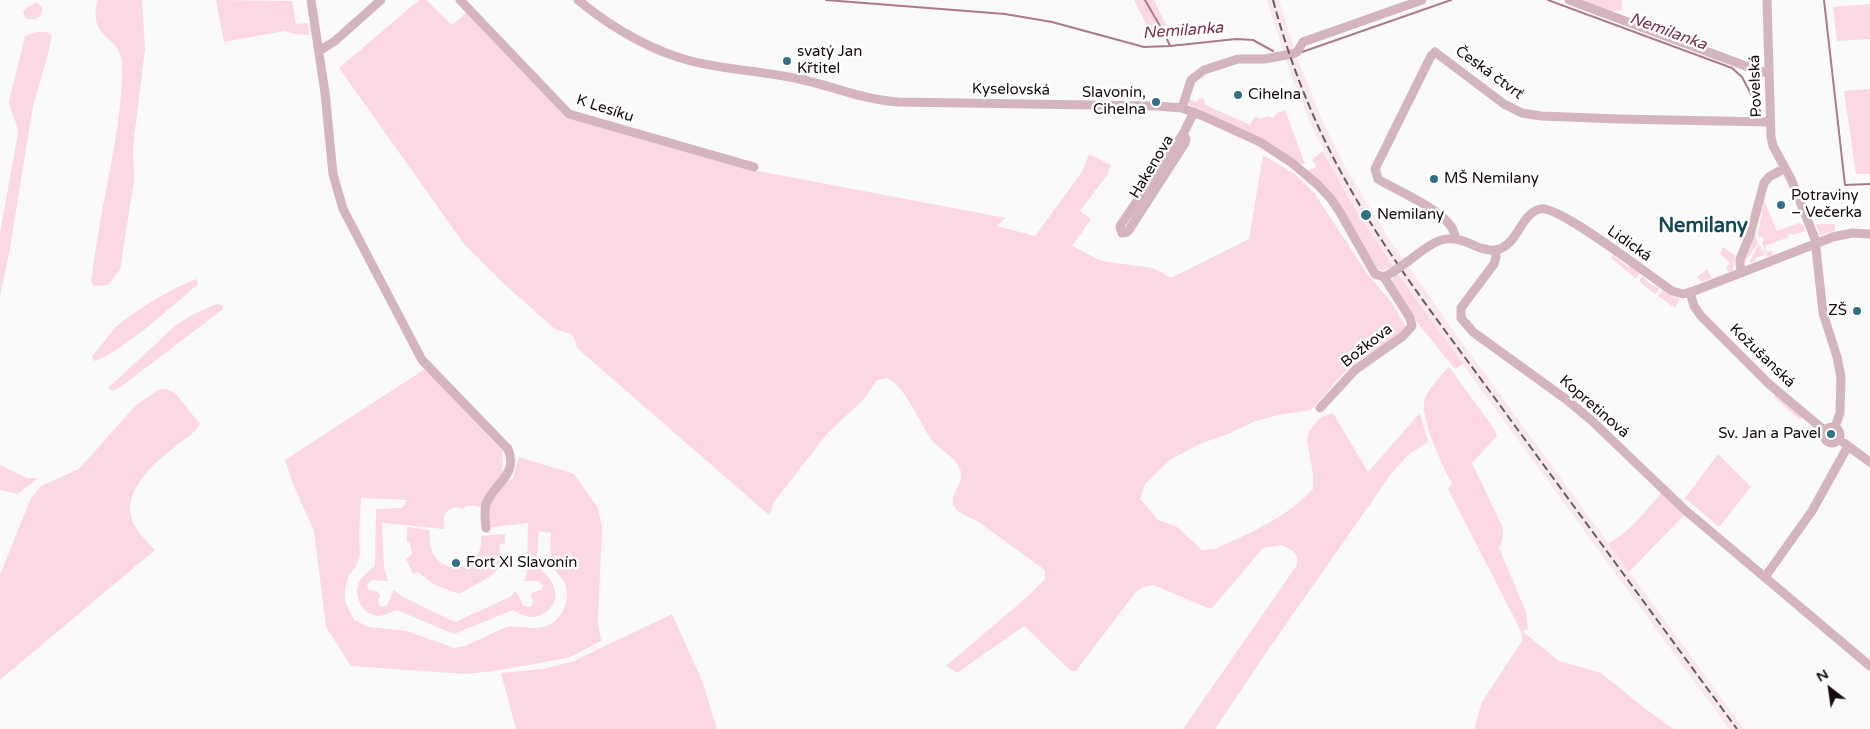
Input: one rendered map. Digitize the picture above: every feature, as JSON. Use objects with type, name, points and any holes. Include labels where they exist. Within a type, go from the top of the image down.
[{"type":"street","points":[[311,0],[319,51],[333,174],[343,209],[422,360],[508,448],[512,458],[511,466],[506,475],[486,504],[486,528]]},
{"type":"street","points":[[319,51],[335,41],[381,0]]},
{"type":"street","name":"K Lesíku","points":[[460,0],[569,114],[754,167]]},
{"type":"street","name":"Kyselovská","points":[[578,0],[618,29],[674,56],[700,63],[800,79],[869,99],[898,102],[1117,105],[1182,108],[1194,112],[1266,146],[1313,180],[1338,209],[1374,272],[1378,276],[1384,277]]},
{"type":"street","points":[[1182,108],[1191,80],[1204,70],[1238,59],[1264,59],[1292,54],[1296,52],[1303,42],[1422,0]]},
{"type":"street","points":[[1569,0],[1759,71],[1769,73]]},
{"type":"street","name":"Povelská","points":[[1767,0],[1770,122],[1773,146],[1797,194],[1816,245],[1823,313],[1841,377],[1840,413],[1835,428]]},
{"type":"street","name":"Česká čtvrť","points":[[1455,238],[1454,231],[1438,213],[1378,179],[1375,169],[1427,64],[1435,52],[1504,104],[1522,113],[1541,116],[1770,122]]},
{"type":"street","points":[[1183,134],[1194,112]]},
{"type":"street","name":"Hakenova","points":[[1183,134],[1186,138],[1185,143],[1129,230],[1122,233],[1120,226],[1183,134]]},
{"type":"street","points":[[1742,273],[1740,258],[1750,235],[1764,183],[1769,177],[1785,168]]},
{"type":"street","name":"Lidická","points":[[1495,250],[1502,248],[1508,243],[1533,212],[1548,208],[1572,221],[1672,291],[1680,294],[1690,292]]},
{"type":"street","points":[[1690,292],[1842,235],[1870,234]]},
{"type":"street","points":[[1384,277],[1434,242],[1444,238],[1455,238],[1481,248],[1495,250]]},
{"type":"street","name":"Kopretinová","points":[[1495,250],[1494,264],[1462,306],[1460,316],[1466,326],[1482,340],[1539,378],[1591,420],[1685,510],[1870,666]]},
{"type":"street","name":"Božkova","points":[[1320,408],[1355,370],[1403,336],[1412,326],[1410,318],[1384,277]]},
{"type":"street","name":"Kožušanská","points":[[1690,292],[1694,306],[1701,316],[1770,384],[1825,431],[1824,436],[1828,442],[1834,442],[1838,439],[1870,462]]},
{"type":"street","points":[[1825,431],[1830,427],[1835,428],[1839,432],[1838,439]]},
{"type":"street","points":[[1765,576],[1812,511],[1848,446]]},
{"type":"shaded area","points":[[98,0],[142,0],[145,49],[133,146],[134,180],[120,270],[108,285],[94,286],[91,282],[117,130],[122,80],[120,54],[100,30],[97,22]]},
{"type":"shaded area","points":[[216,0],[292,1],[296,24],[308,23],[309,35],[285,31],[224,42]]},
{"type":"shaded area","points":[[419,0],[426,0],[452,25],[467,12],[567,117],[742,168],[1006,218],[997,226],[1035,236],[1082,172],[1089,154],[1111,165],[1107,175],[1080,211],[1091,219],[1072,246],[1101,261],[1153,268],[1171,278],[1249,239],[1263,155],[1295,174],[1315,194],[1366,272],[1391,302],[1406,327],[1396,336],[1357,362],[1340,377],[1311,410],[1255,421],[1228,434],[1202,443],[1171,459],[1145,484],[1140,499],[1158,520],[1177,527],[1202,550],[1215,549],[1279,517],[1313,489],[1313,474],[1307,440],[1309,431],[1321,417],[1333,413],[1368,472],[1420,413],[1428,442],[1408,455],[1391,474],[1215,729],[1183,729],[1297,565],[1297,557],[1293,551],[1282,545],[1263,548],[1212,608],[1153,585],[1143,587],[1135,593],[1076,671],[1071,671],[1024,626],[957,673],[946,666],[1027,597],[1045,579],[1045,570],[977,521],[962,514],[955,508],[953,499],[961,477],[959,466],[934,443],[906,397],[894,382],[887,378],[877,380],[864,399],[827,434],[774,502],[769,515],[577,348],[571,334],[555,329],[502,282],[464,244],[339,68]]},
{"type":"shaded area","points":[[1134,0],[1154,0],[1168,29],[1157,33],[1148,32],[1148,28]]},
{"type":"shaded area","points":[[1267,0],[1279,0],[1298,60],[1322,120],[1345,167],[1385,233],[1455,333],[1744,729],[1729,729],[1453,351],[1375,239],[1335,173],[1311,125],[1287,64]]},
{"type":"shaded area","points":[[1575,0],[1622,0],[1622,10],[1607,11]]},
{"type":"shaded area","points":[[37,2],[42,7],[40,17],[35,19],[25,18],[23,12],[26,8]]},
{"type":"shaded area","points":[[1870,4],[1870,39],[1837,41],[1833,7]]},
{"type":"shaded area","points":[[37,32],[46,32],[52,35],[33,106],[10,248],[0,296],[0,233],[18,133],[9,101],[25,36]]},
{"type":"shaded area","points":[[1870,89],[1870,174],[1856,174],[1844,91]]},
{"type":"shaded area","points":[[1200,98],[1204,99],[1205,104],[1210,107],[1250,125],[1255,116],[1260,119],[1269,116],[1273,118],[1277,113],[1285,110],[1305,164],[1294,161],[1224,121],[1188,104],[1189,99],[1196,102]]},
{"type":"shaded area","points":[[1323,151],[1354,207],[1407,287],[1463,364],[1455,369],[1412,316],[1390,284],[1396,275],[1390,268],[1384,269],[1384,271],[1377,268],[1345,215],[1308,170],[1315,168],[1316,165],[1312,160]]},
{"type":"shaded area","points":[[1764,201],[1777,231],[1799,223],[1803,225],[1805,231],[1788,235],[1789,237],[1765,246],[1767,253],[1771,251],[1773,255],[1767,257],[1762,242],[1764,241],[1763,237],[1759,237],[1758,233]]},
{"type":"shaded area","points":[[1815,224],[1835,224],[1835,231],[1820,235]]},
{"type":"shaded area","points":[[1755,234],[1758,243],[1744,263],[1743,261]]},
{"type":"shaded area","points":[[1759,244],[1765,255],[1755,258],[1756,261],[1749,263]]},
{"type":"shaded area","points":[[1723,247],[1735,256],[1733,270],[1729,272],[1726,268],[1730,263],[1720,254]]},
{"type":"shaded area","points":[[1613,255],[1628,267],[1631,266],[1640,273],[1636,279],[1611,258]]},
{"type":"shaded area","points":[[1707,269],[1712,278],[1701,282],[1697,277]]},
{"type":"shaded area","points":[[1643,276],[1648,282],[1660,288],[1655,294],[1639,281]]},
{"type":"shaded area","points":[[196,279],[198,281],[197,285],[146,328],[117,350],[94,361],[92,356],[122,322],[175,288]]},
{"type":"shaded area","points":[[1663,290],[1671,296],[1680,299],[1675,308],[1658,296]]},
{"type":"shaded area","points":[[216,304],[222,305],[223,309],[122,386],[113,391],[108,388],[176,325]]},
{"type":"shaded area","points":[[1449,367],[1495,430],[1497,436],[1472,463],[1503,528],[1502,541],[1499,548],[1526,612],[1528,629],[1522,631],[1559,661],[1601,673],[1674,729],[1474,729],[1482,702],[1522,641],[1521,631],[1448,489],[1452,483],[1438,455],[1426,420],[1424,410],[1425,398],[1434,383]]},
{"type":"shaded area","points":[[425,369],[503,451],[502,474],[508,479],[512,480],[519,457],[574,474],[598,508],[602,528],[598,622],[601,641],[568,658],[466,674],[351,666],[326,627],[314,531],[293,484],[285,460]],"holes":[[[361,498],[407,500],[402,508],[376,509],[375,566],[362,578],[357,588],[358,599],[364,609],[373,615],[386,615],[397,610],[454,634],[513,610],[528,617],[541,615],[552,606],[555,594],[547,575],[536,566],[539,531],[551,533],[553,563],[566,586],[566,601],[561,614],[551,624],[544,627],[506,627],[465,646],[454,648],[407,631],[369,627],[354,620],[345,601],[345,588],[349,575],[356,566],[360,555]],[[466,506],[476,506],[485,509],[486,528],[528,523],[527,572],[524,581],[539,581],[543,586],[541,590],[530,595],[533,600],[532,605],[528,607],[523,605],[516,591],[510,597],[455,622],[401,596],[394,590],[387,605],[383,607],[379,605],[380,595],[377,591],[369,590],[367,585],[372,580],[388,581],[384,568],[382,523],[444,529],[446,513],[455,507],[463,509]]]},
{"type":"shaded area","points":[[166,389],[175,393],[200,424],[193,433],[168,452],[149,470],[141,480],[131,502],[131,514],[135,526],[155,550],[0,680],[0,575],[31,498],[41,486],[79,469],[135,406],[158,390]]},
{"type":"shaded area","points":[[1776,395],[1802,417],[1800,420],[1774,397]]},
{"type":"shaded area","points":[[1718,454],[1751,487],[1719,527],[1685,498]]},
{"type":"shaded area","points":[[0,465],[27,478],[38,478],[18,494],[0,490]]},
{"type":"shaded area","points":[[1662,492],[1686,513],[1629,572],[1608,543],[1630,528]]},
{"type":"shaded area","points":[[407,527],[430,530],[430,546],[436,557],[444,565],[454,568],[465,566],[474,560],[480,550],[481,536],[505,534],[505,543],[500,544],[498,569],[491,576],[459,594],[435,585],[418,572],[413,574],[406,559],[412,554],[410,543],[407,542]]},
{"type":"shaded area","points":[[672,614],[703,683],[717,729],[516,729],[501,673],[543,669],[574,661]]},
{"type":"waterway","name":"Nemilanka","points":[[826,0],[1005,14],[1052,22],[1144,47],[1236,39],[1253,40],[1273,51]]},
{"type":"waterway","points":[[1145,0],[1164,33]]},
{"type":"waterway","name":"Nemilanka","points":[[1302,52],[1451,0]]},
{"type":"waterway","name":"Nemilanka","points":[[1548,0],[1732,68],[1742,77],[1760,111]]},
{"type":"waterway","points":[[1824,0],[1845,185],[1870,184]]},
{"type":"waterway","name":"Nemilanka","points":[[1167,39],[1170,46]]},
{"type":"railway","points":[[1273,0],[1286,45],[1311,111],[1342,174],[1379,237],[1442,327],[1737,729]]},
{"type":"place","name":"svatý Jan Křtitel","points":[[787,61]]},
{"type":"place","name":"Cihelna","points":[[1238,95]]},
{"type":"place","name":"Slavonín, Cihelna","points":[[1156,102]]},
{"type":"place","name":"MŠ Nemilany","points":[[1434,179]]},
{"type":"place","name":"Potraviny – Večerka","points":[[1781,205]]},
{"type":"place","name":"Nemilany","points":[[1366,215]]},
{"type":"place","name":"ZŠ","points":[[1857,311]]},
{"type":"place","name":"Sv. Jan a Pavel","points":[[1831,434]]},
{"type":"place","name":"Fort XI Slavonín","points":[[456,563]]},
{"type":"district","name":"Nemilany","points":[[1703,227]]}]
